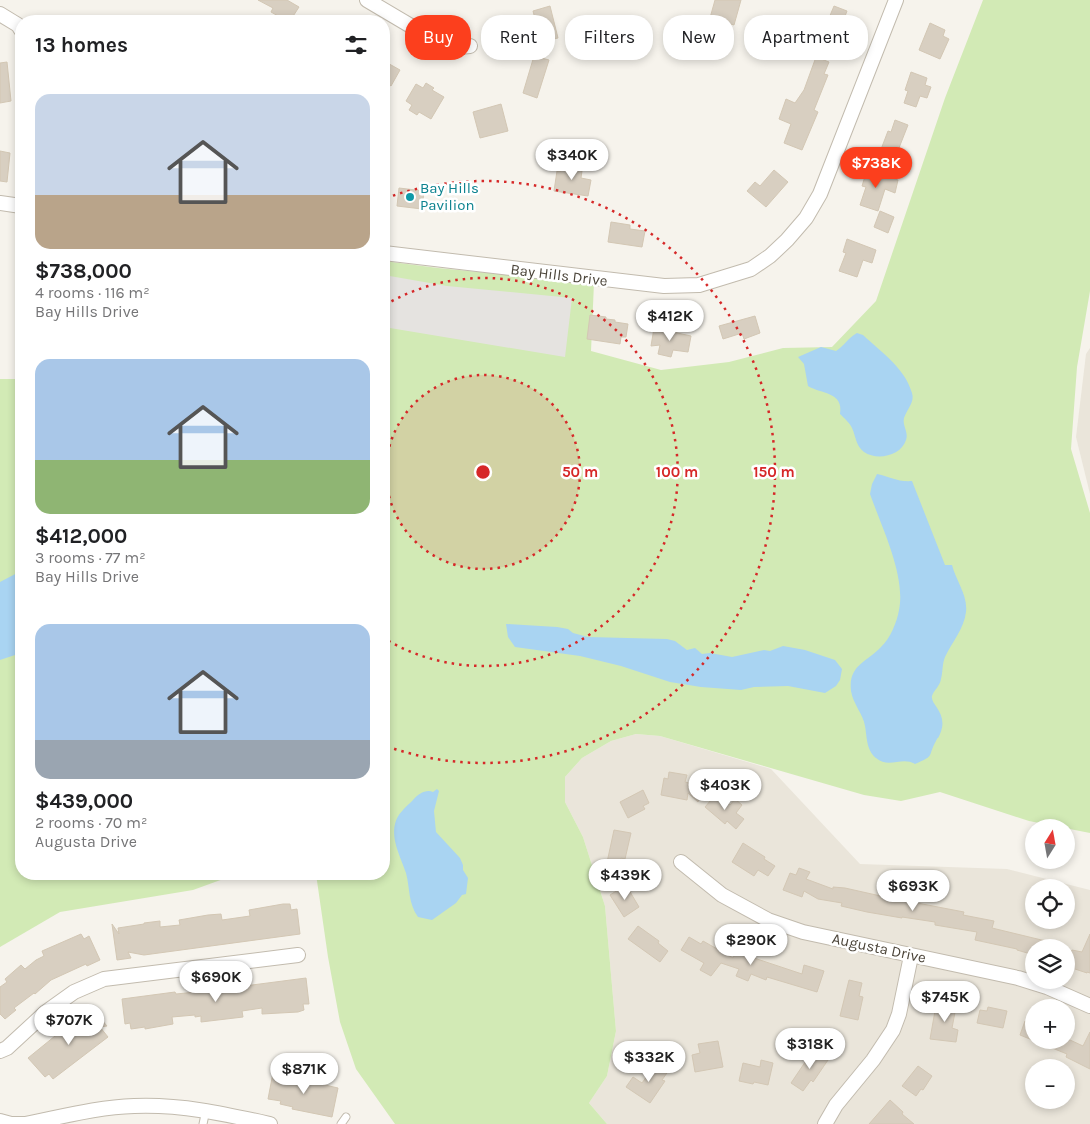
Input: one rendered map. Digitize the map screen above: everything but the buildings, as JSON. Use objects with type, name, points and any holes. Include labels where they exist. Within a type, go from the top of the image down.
[{"type":"street","points":[[367,0],[405,23]]},
{"type":"street","name":"Bay Hills Drive","points":[[390,254],[664,286],[699,285],[751,269],[770,256],[787,240],[806,218],[820,194],[896,0]]},
{"type":"street","points":[[0,14],[15,23]]},
{"type":"street","points":[[0,204],[15,205]]},
{"type":"street","name":"Augusta Drive","points":[[680,862],[722,895],[768,920],[803,932],[1018,978],[1047,987],[1090,1006]]},
{"type":"street","points":[[0,1052],[7,1048],[46,1012],[74,992],[104,979],[298,955]]},
{"type":"street","points":[[825,1124],[836,1105],[873,1060],[894,1030],[911,956]]},
{"type":"street","points":[[0,1122],[25,1124],[133,1106],[168,1106],[206,1110],[270,1124]]},
{"type":"lane","points":[[203,1124],[206,1110]]},
{"type":"lane","points":[[341,1124],[346,1117]]},
{"type":"shaded area","points":[[390,276],[447,286],[572,298],[565,357],[390,328]]},
{"type":"shaded area","points":[[1090,348],[1090,494],[1076,437],[1086,354]]},
{"type":"shaded area","points":[[636,734],[660,736],[771,769],[860,864],[1007,869],[1047,879],[1025,879],[1025,929],[1075,929],[1075,886],[1090,890],[1090,1124],[607,1124],[589,1103],[607,1076],[616,1031],[605,906],[583,837],[565,802],[565,777],[582,758],[611,741]]},
{"type":"green space","points":[[983,0],[1090,0],[1090,291],[1077,367],[1071,449],[1090,513],[1090,833],[1075,830],[1075,819],[1025,820],[940,792],[901,801],[864,795],[660,736],[636,734],[611,741],[582,758],[565,777],[565,802],[583,837],[605,906],[616,1031],[607,1076],[589,1103],[607,1124],[395,1124],[356,1069],[340,1022],[317,880],[390,880],[390,262],[594,283],[591,351],[661,370],[729,362],[783,348],[832,347],[876,301],[945,98]]},
{"type":"green space","points":[[0,379],[15,379],[15,880],[220,880],[193,890],[60,912],[0,947]]},
{"type":"water","points":[[857,333],[863,335],[892,361],[909,384],[913,396],[904,418],[906,440],[899,450],[888,455],[869,455],[861,450],[851,426],[840,414],[839,401],[808,386],[804,364],[798,357],[821,347],[836,351]]},
{"type":"water","points":[[877,474],[898,480],[912,481],[945,565],[952,565],[964,594],[966,606],[963,624],[945,657],[942,676],[932,696],[941,715],[942,727],[940,734],[930,755],[915,764],[905,761],[891,763],[881,761],[873,755],[870,751],[864,722],[851,691],[852,675],[887,640],[895,625],[899,610],[899,582],[896,567],[870,494]]},
{"type":"water","points":[[15,574],[15,655],[0,660],[0,582]]},
{"type":"water","points":[[506,624],[557,627],[588,637],[667,639],[675,641],[687,650],[695,648],[702,654],[710,653],[732,657],[764,650],[770,651],[783,646],[805,650],[835,660],[842,669],[840,680],[836,686],[825,693],[788,686],[754,687],[741,690],[701,687],[670,682],[621,666],[580,656],[515,647],[508,637]]},
{"type":"water","points":[[437,789],[439,791],[434,811],[436,832],[460,858],[463,870],[468,878],[466,894],[462,895],[456,903],[432,920],[418,917],[412,906],[406,873],[395,843],[394,830],[398,817],[415,798],[422,793],[433,792]]},
{"type":"place","name":"Bay Hills Pavilion","points":[[410,197]]}]
